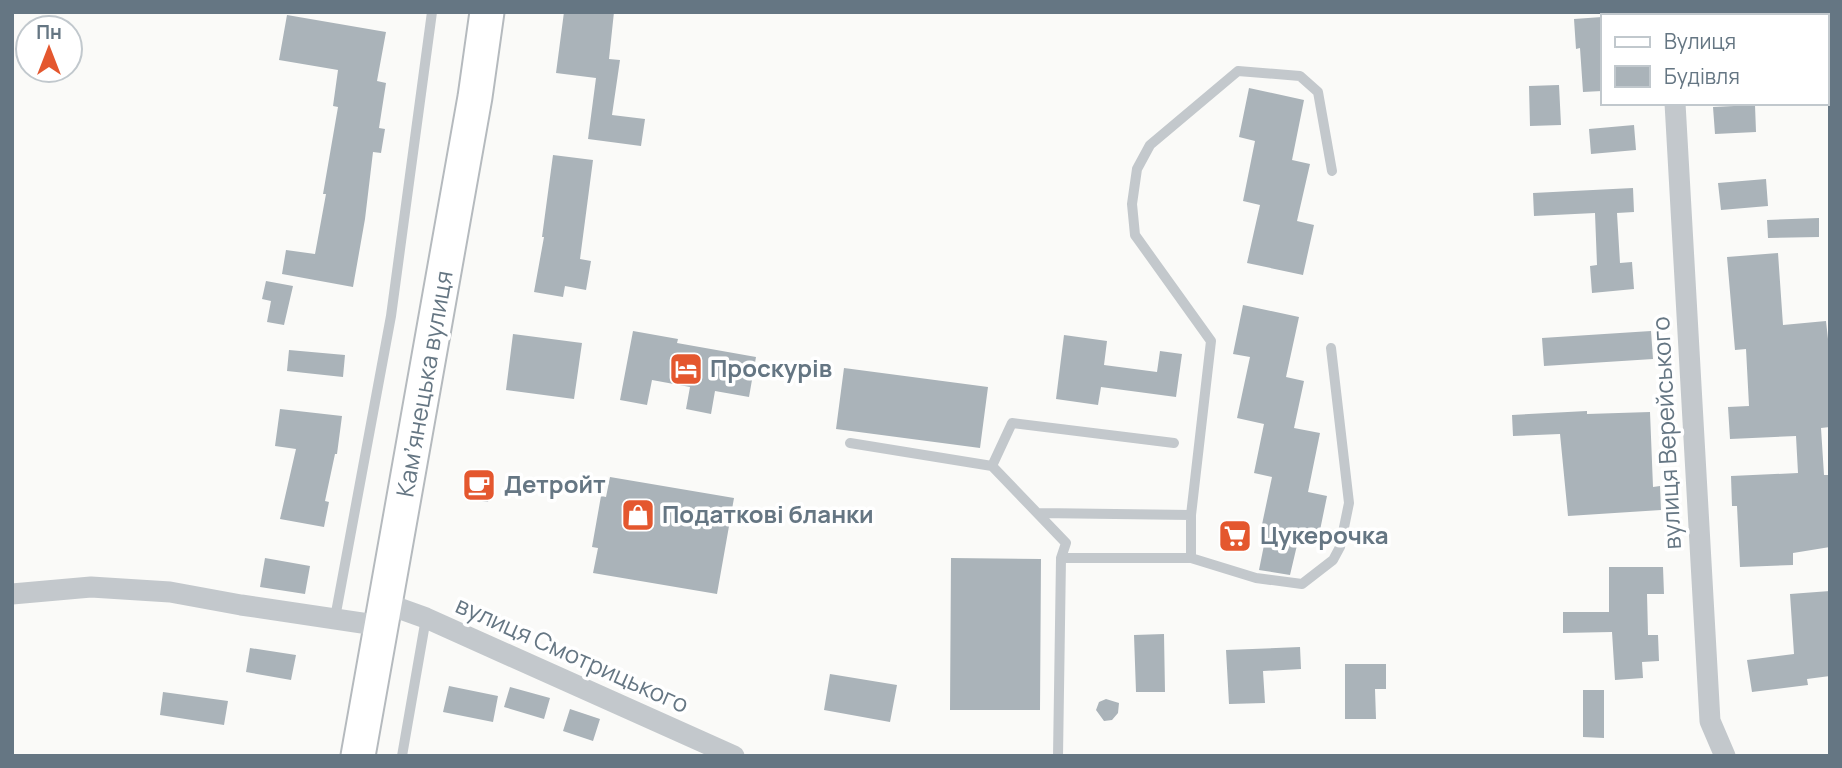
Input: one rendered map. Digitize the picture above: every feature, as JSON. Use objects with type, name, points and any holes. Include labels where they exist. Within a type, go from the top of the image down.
[{"type":"main road","name":"Камʼянецька вулиця","points":[[358,756],[475,97],[486,12]]},
{"type":"street","name":"вулиця Верейського","points":[[1675,105],[1710,721],[1725,756]]},
{"type":"street","name":"вулиця Смотрицького","points":[[12,594],[91,587],[170,592],[335,618],[384,615],[426,618],[734,756]]},
{"type":"lane","points":[[335,618],[391,317],[432,12]]},
{"type":"lane","points":[[1191,558],[1191,515],[1212,341],[1135,235],[1132,204],[1137,169],[1150,145],[1238,71],[1300,76],[1318,92],[1332,171]]},
{"type":"lane","points":[[1061,558],[1191,558],[1256,578],[1302,584],[1333,561],[1340,547],[1349,503],[1331,348]]},
{"type":"lane","points":[[992,466],[1012,423],[1174,443]]},
{"type":"lane","points":[[850,443],[992,466],[1066,543],[1061,558],[1058,756]]},
{"type":"lane","points":[[1038,513],[1191,515]]},
{"type":"lane","points":[[402,756],[426,618]]},
{"type":"building","points":[[564,12],[614,12],[609,59],[620,60],[612,115],[645,119],[641,146],[588,139],[596,78],[556,73]]},
{"type":"building","points":[[287,15],[386,32],[377,81],[386,83],[379,128],[385,129],[381,153],[373,152],[353,287],[282,274],[286,250],[315,254],[338,107],[333,106],[338,70],[279,60]]},
{"type":"building","points":[[1601,17],[1601,91],[1583,92],[1580,48],[1576,49],[1574,19]]},
{"type":"building","points":[[1559,85],[1561,125],[1530,126],[1529,86]]},
{"type":"building","points":[[1249,88],[1304,100],[1292,160],[1310,164],[1297,221],[1314,225],[1303,275],[1247,263],[1260,205],[1243,201],[1255,141],[1239,137]]},
{"type":"building","points":[[1755,105],[1756,132],[1715,134],[1713,107]]},
{"type":"building","points":[[1634,125],[1636,150],[1591,154],[1589,129]]},
{"type":"building","points":[[553,155],[593,160],[580,259],[591,261],[586,290],[565,286],[563,297],[534,292],[544,237]]},
{"type":"building","points":[[1766,179],[1768,206],[1721,210],[1718,183]]},
{"type":"building","points":[[1633,188],[1634,212],[1617,213],[1620,263],[1632,262],[1634,289],[1592,293],[1590,266],[1597,265],[1595,213],[1534,216],[1533,193]]},
{"type":"building","points":[[1819,218],[1819,237],[1768,238],[1767,220]]},
{"type":"building","points":[[1778,253],[1783,325],[1826,321],[1830,357],[1830,427],[1821,428],[1824,475],[1830,475],[1830,547],[1793,553],[1793,565],[1740,567],[1737,506],[1732,506],[1731,476],[1798,473],[1796,436],[1730,439],[1728,407],[1749,406],[1746,349],[1735,350],[1727,257]]},
{"type":"building","points":[[266,281],[293,286],[284,325],[267,322],[271,301],[262,299]]},
{"type":"building","points":[[1243,305],[1299,317],[1286,377],[1304,381],[1294,428],[1320,433],[1308,492],[1327,496],[1317,545],[1298,541],[1290,575],[1259,570],[1266,535],[1260,534],[1272,477],[1254,473],[1264,424],[1237,418],[1250,357],[1233,354]]},
{"type":"building","points":[[633,331],[678,339],[677,343],[756,357],[749,397],[715,391],[711,414],[686,409],[690,387],[652,380],[647,405],[620,400]]},
{"type":"building","points":[[1651,331],[1653,359],[1544,366],[1542,338]]},
{"type":"building","points":[[513,334],[582,343],[574,399],[506,390]]},
{"type":"building","points":[[1064,335],[1107,341],[1104,365],[1157,372],[1160,351],[1182,354],[1176,397],[1101,387],[1098,405],[1056,399]]},
{"type":"building","points":[[289,350],[345,355],[343,377],[287,371]]},
{"type":"building","points":[[844,368],[988,387],[980,448],[836,429]]},
{"type":"building","points":[[280,409],[342,416],[337,454],[325,501],[329,502],[324,527],[280,519],[296,449],[275,446]]},
{"type":"building","points":[[1587,411],[1587,414],[1650,412],[1653,487],[1660,486],[1661,510],[1568,516],[1560,434],[1513,436],[1512,415]]},
{"type":"building","points":[[470,469],[494,473],[488,502],[464,498]]},
{"type":"building","points":[[610,477],[734,498],[717,594],[593,573],[598,548],[592,547],[601,496],[606,497]]},
{"type":"building","points":[[265,558],[310,566],[305,594],[260,587]]},
{"type":"building","points":[[951,558],[1041,559],[1040,710],[950,710]]},
{"type":"building","points":[[1609,567],[1663,567],[1664,594],[1647,594],[1648,635],[1658,635],[1659,661],[1642,662],[1643,678],[1615,680],[1612,632],[1563,633],[1563,612],[1609,612]]},
{"type":"building","points":[[1830,591],[1830,676],[1807,679],[1808,685],[1752,692],[1747,660],[1794,654],[1790,594]]},
{"type":"building","points":[[1164,634],[1165,692],[1136,692],[1134,635]]},
{"type":"building","points":[[1300,647],[1301,669],[1263,671],[1265,703],[1229,704],[1226,650]]},
{"type":"building","points":[[250,648],[296,655],[291,680],[246,672]]},
{"type":"building","points":[[1345,664],[1386,664],[1386,689],[1375,689],[1376,719],[1345,719]]},
{"type":"building","points":[[830,674],[897,685],[890,722],[824,710]]},
{"type":"building","points":[[449,686],[498,696],[493,722],[443,712]]},
{"type":"building","points":[[510,687],[550,698],[544,719],[504,707]]},
{"type":"building","points":[[1583,690],[1604,690],[1604,738],[1583,737]]},
{"type":"building","points":[[163,692],[228,701],[224,725],[160,715]]},
{"type":"building","points":[[1106,699],[1119,703],[1118,713],[1112,720],[1104,721],[1096,710],[1099,702]]},
{"type":"building","points":[[570,709],[600,719],[593,741],[563,731]]},
{"type":"place","name":"Проскурів","points":[[686,369]]},
{"type":"place","name":"Детройт","points":[[479,485]]},
{"type":"place","name":"Податкові бланки","points":[[638,515]]},
{"type":"place","name":"Цукерочка","points":[[1235,536]]}]
